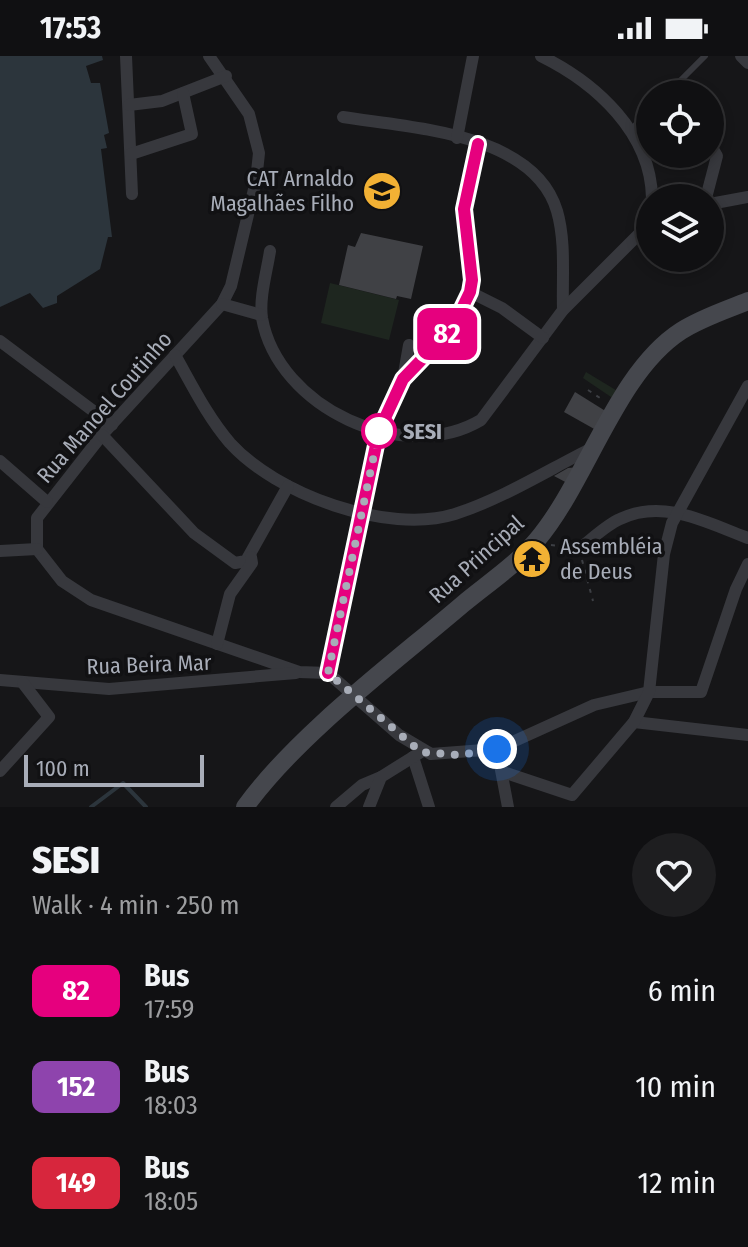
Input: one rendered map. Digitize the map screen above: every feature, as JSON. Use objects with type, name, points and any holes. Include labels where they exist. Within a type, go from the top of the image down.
[{"type":"street","points":[[126,56],[132,194]]},
{"type":"street","name":"Rua Manoel Coutinho","points":[[37,549],[37,518],[47,502],[102,435],[222,304],[231,286],[259,168],[259,153],[249,114],[226,76],[209,56]]},
{"type":"street","points":[[457,138],[473,56]]},
{"type":"street","points":[[541,56],[565,68],[600,95],[630,130],[645,154],[650,184]]},
{"type":"street","points":[[741,56],[748,63]]},
{"type":"street","points":[[129,105],[162,101],[226,76]]},
{"type":"street","points":[[131,154],[192,134],[183,93]]},
{"type":"street","points":[[343,117],[457,138],[510,153],[534,170],[551,194],[561,230],[563,310]]},
{"type":"street","points":[[403,379],[453,327],[470,292],[472,280],[464,209],[478,144]]},
{"type":"street","points":[[724,201],[748,197]]},
{"type":"street","points":[[270,251],[261,315],[281,363],[298,383],[319,403],[379,431],[428,436],[463,430],[487,413],[563,310],[636,237]]},
{"type":"street","points":[[470,292],[502,308],[543,338]]},
{"type":"street","name":"Rua Principal","points":[[245,807],[272,774],[354,697],[534,543],[579,479],[631,385],[680,332],[748,301]]},
{"type":"street","points":[[222,304],[261,315]]},
{"type":"street","points":[[0,341],[112,425]]},
{"type":"street","points":[[328,673],[359,512],[379,431],[403,379],[409,345]]},
{"type":"street","points":[[175,355],[208,414],[232,444],[258,467],[288,486],[338,508],[397,517],[453,515],[595,446]]},
{"type":"street","points":[[568,795],[582,787],[634,722],[649,692],[664,554],[679,511],[748,386]]},
{"type":"street","points":[[102,435],[194,533],[235,563],[246,561],[288,486]]},
{"type":"street","points":[[0,461],[47,502]]},
{"type":"street","points":[[579,549],[620,519],[679,511],[748,538]]},
{"type":"street","points":[[0,551],[37,549],[62,581],[91,600],[299,672],[328,673],[417,754],[429,807]]},
{"type":"street","points":[[217,644],[230,594],[252,563],[250,554]]},
{"type":"street","points":[[336,807],[362,785],[417,754],[459,755],[497,749],[594,705],[649,692],[701,692],[748,564]]},
{"type":"street","name":"Rua Beira Mar","points":[[0,680],[109,689],[151,688],[299,672]]},
{"type":"street","points":[[0,771],[49,717],[23,683]]},
{"type":"street","points":[[634,722],[748,735]]},
{"type":"street","points":[[497,749],[508,807]]},
{"type":"street","points":[[503,772],[568,795],[577,807]]},
{"type":"street","points":[[369,807],[381,777]]},
{"type":"lane","points":[[682,80],[705,56]]},
{"type":"lane","points":[[630,130],[636,124]]},
{"type":"path","points":[[588,390],[611,405]]},
{"type":"path","points":[[534,543],[579,549],[593,601]]},
{"type":"shaded area","points":[[0,56],[102,56],[103,60],[86,66],[91,83],[100,83],[109,133],[104,135],[107,148],[101,149],[112,237],[108,237],[100,269],[57,296],[57,303],[43,308],[30,293],[0,307]]},
{"type":"shaded area","points":[[330,283],[399,300],[389,340],[321,323]]},
{"type":"shaded area","points":[[586,372],[619,392],[614,399],[583,378]]},
{"type":"building","points":[[361,233],[423,246],[411,299],[397,296],[396,299],[339,285],[348,245],[355,247]]},
{"type":"building","points":[[575,392],[607,412],[596,430],[564,412]]},
{"type":"building","points":[[581,467],[571,485],[554,476],[568,468]]},
{"type":"waterway","points":[[91,807],[123,783],[146,807]]},
{"type":"bus line","name":"82","points":[[328,673],[359,512],[379,431],[403,379],[453,327],[470,292],[472,280],[464,209],[478,144]]},
{"type":"place","name":"CAT Arnaldo Magalhães Filho","points":[[382,191]]},
{"type":"place","name":"SESI","points":[[379,431]]},
{"type":"place","name":"Assembléia de Deus","points":[[532,559]]},
{"type":"route","points":[[379,431],[359,512],[328,673],[421,752],[459,755],[497,749]]}]
